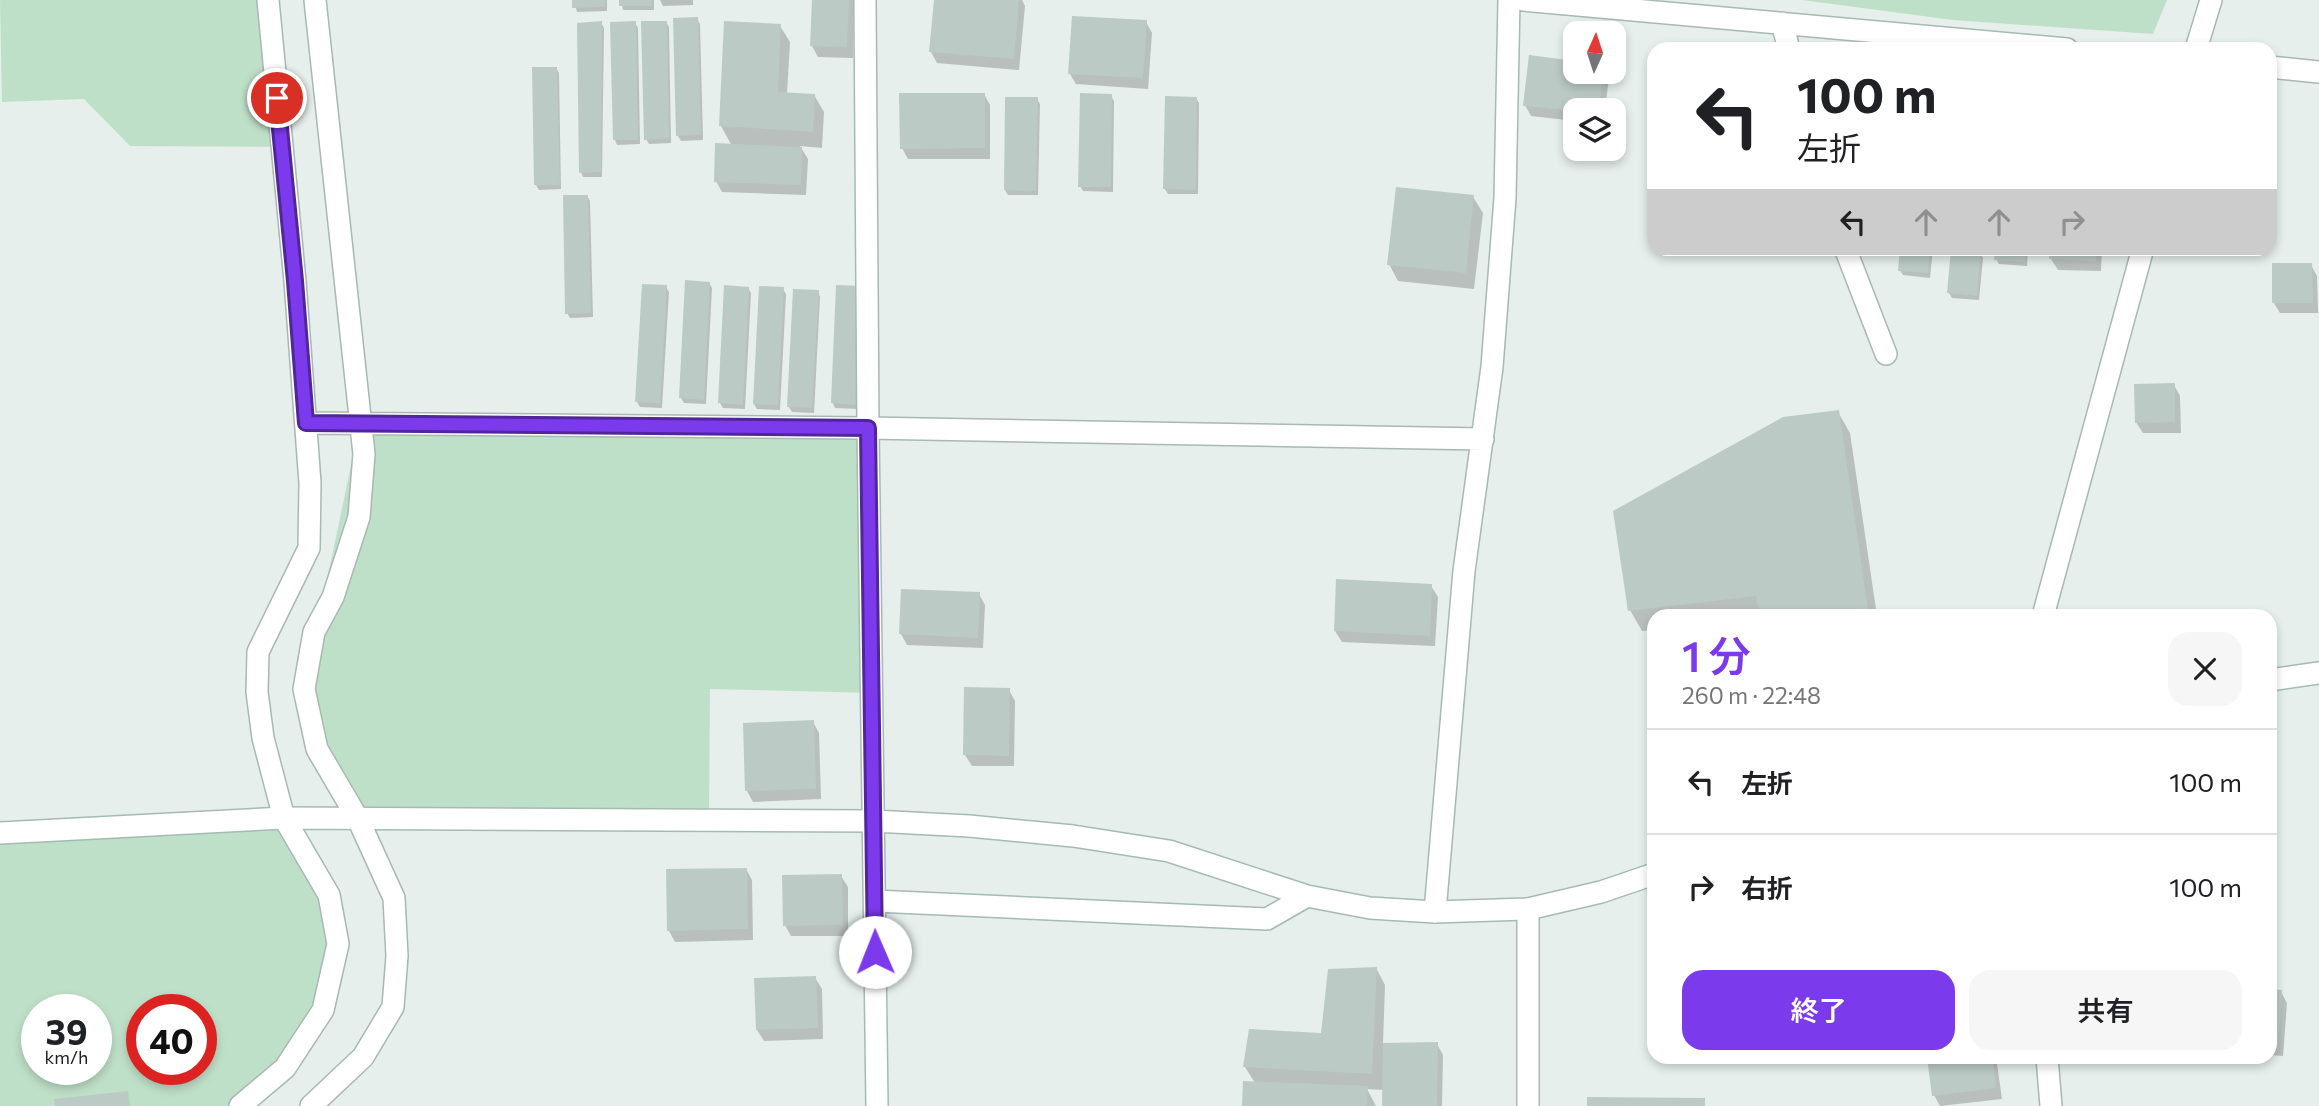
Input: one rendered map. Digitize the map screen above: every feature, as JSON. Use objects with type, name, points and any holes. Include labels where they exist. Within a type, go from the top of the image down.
[{"type":"street","points":[[240,1106],[285,1068],[323,1010],[338,944],[329,895],[284,818],[263,738],[257,692],[258,652],[309,548],[310,483],[306,423],[268,0]]},
{"type":"street","points":[[311,1106],[363,1057],[393,1007],[397,956],[394,898],[358,818],[317,749],[304,689],[313,632],[333,597],[359,517],[364,454],[314,0]]},
{"type":"street","points":[[865,0],[877,1106]]},
{"type":"street","points":[[1435,912],[1464,571],[1492,366],[1505,198],[1509,0]]},
{"type":"street","points":[[1523,0],[1990,42]]},
{"type":"street","points":[[2198,42],[2211,0]]},
{"type":"street","points":[[1782,23],[1786,42]]},
{"type":"street","points":[[2277,68],[2319,72]]},
{"type":"street","points":[[1848,256],[1886,354]]},
{"type":"street","points":[[2045,609],[2141,256]]},
{"type":"street","points":[[306,423],[868,428],[1483,439]]},
{"type":"street","points":[[2277,679],[2319,673]]},
{"type":"street","points":[[0,833],[284,818],[874,821],[969,825],[1073,836],[1168,851],[1307,896],[1370,908],[1435,912],[1528,909],[1601,892],[1647,876]]},
{"type":"street","points":[[875,901],[1267,919],[1307,896]]},
{"type":"street","points":[[1528,909],[1528,1106]]},
{"type":"street","points":[[2048,1064],[2052,1106]]},
{"type":"green space","points":[[0,0],[268,0],[281,147],[130,146],[84,99],[2,102]]},
{"type":"green space","points":[[1802,0],[2167,0],[2153,34],[1953,20]]},
{"type":"green space","points":[[360,423],[868,428],[872,693],[710,689],[709,820],[358,819],[304,689]]},
{"type":"green space","points":[[284,818],[329,895],[332,969],[309,1031],[239,1106],[0,1106],[0,833]]},
{"type":"building","points":[[572,0],[605,0],[605,7],[572,8]]},
{"type":"building","points":[[619,0],[652,0],[652,6],[619,6]]},
{"type":"building","points":[[812,0],[849,0],[847,47],[810,46]]},
{"type":"building","points":[[934,0],[1019,0],[1014,59],[929,52]]},
{"type":"building","points":[[1072,16],[1147,20],[1143,78],[1068,74]]},
{"type":"building","points":[[698,17],[701,135],[676,136],[673,18]]},
{"type":"building","points":[[602,21],[601,172],[579,173],[577,23]]},
{"type":"building","points":[[636,21],[638,140],[613,140],[610,22]]},
{"type":"building","points":[[641,21],[667,21],[669,138],[644,140]]},
{"type":"building","points":[[724,21],[781,24],[778,92],[815,94],[813,132],[719,126]]},
{"type":"building","points":[[1529,55],[1563,59],[1563,84],[1602,84],[1600,98],[1563,98],[1563,110],[1523,106]]},
{"type":"building","points":[[532,67],[557,67],[560,185],[534,185]]},
{"type":"building","points":[[899,93],[985,93],[985,148],[900,149]]},
{"type":"building","points":[[1080,93],[1112,94],[1111,187],[1078,187]]},
{"type":"building","points":[[1165,96],[1197,97],[1196,190],[1163,189]]},
{"type":"building","points":[[1005,97],[1038,97],[1036,191],[1004,190]]},
{"type":"building","points":[[715,143],[802,147],[801,185],[714,182]]},
{"type":"building","points":[[1396,187],[1474,195],[1466,273],[1387,265]]},
{"type":"building","points":[[563,195],[588,195],[591,313],[565,314]]},
{"type":"building","points":[[1899,256],[1929,256],[1928,273],[1898,271]]},
{"type":"building","points":[[1950,256],[1981,256],[1977,296],[1947,293]]},
{"type":"building","points":[[1994,256],[2025,256],[2025,262],[1994,260]]},
{"type":"building","points":[[2049,256],[2096,256],[2096,261],[2049,259]]},
{"type":"building","points":[[2272,263],[2312,263],[2313,303],[2272,303]]},
{"type":"building","points":[[685,280],[710,282],[704,400],[679,398]]},
{"type":"building","points":[[642,284],[667,285],[660,403],[635,402]]},
{"type":"building","points":[[724,285],[749,287],[743,405],[718,403]]},
{"type":"building","points":[[836,285],[862,286],[856,405],[831,403]]},
{"type":"building","points":[[759,286],[784,287],[778,405],[753,404]]},
{"type":"building","points":[[793,289],[819,290],[812,408],[787,407]]},
{"type":"building","points":[[2175,383],[2175,422],[2135,423],[2134,384]]},
{"type":"building","points":[[1839,410],[1868,609],[1759,609],[1756,596],[1628,611],[1613,511],[1783,417]]},
{"type":"building","points":[[1336,579],[1432,584],[1430,636],[1334,631]]},
{"type":"building","points":[[901,589],[980,592],[978,638],[899,634]]},
{"type":"building","points":[[964,687],[1010,688],[1009,756],[963,755]]},
{"type":"building","points":[[814,720],[816,789],[745,791],[743,723]]},
{"type":"building","points":[[747,868],[748,929],[667,931],[666,869]]},
{"type":"building","points":[[842,874],[843,925],[783,926],[782,875]]},
{"type":"building","points":[[1377,967],[1372,1074],[1243,1067],[1249,1029],[1321,1033],[1328,969]]},
{"type":"building","points":[[816,976],[818,1028],[756,1030],[754,978]]},
{"type":"building","points":[[2277,990],[2282,990],[2277,1045]]},
{"type":"building","points":[[1438,1042],[1437,1106],[1382,1106],[1383,1043]]},
{"type":"building","points":[[1928,1064],[1994,1064],[1996,1088],[1932,1096]]},
{"type":"building","points":[[1243,1081],[1368,1086],[1367,1106],[1242,1106]]},
{"type":"building","points":[[128,1091],[130,1106],[55,1106],[54,1099]]},
{"type":"building","points":[[1587,1097],[1705,1098],[1705,1106],[1587,1106]]},
{"type":"route","points":[[277,98],[306,423],[868,428],[875,952]]}]
